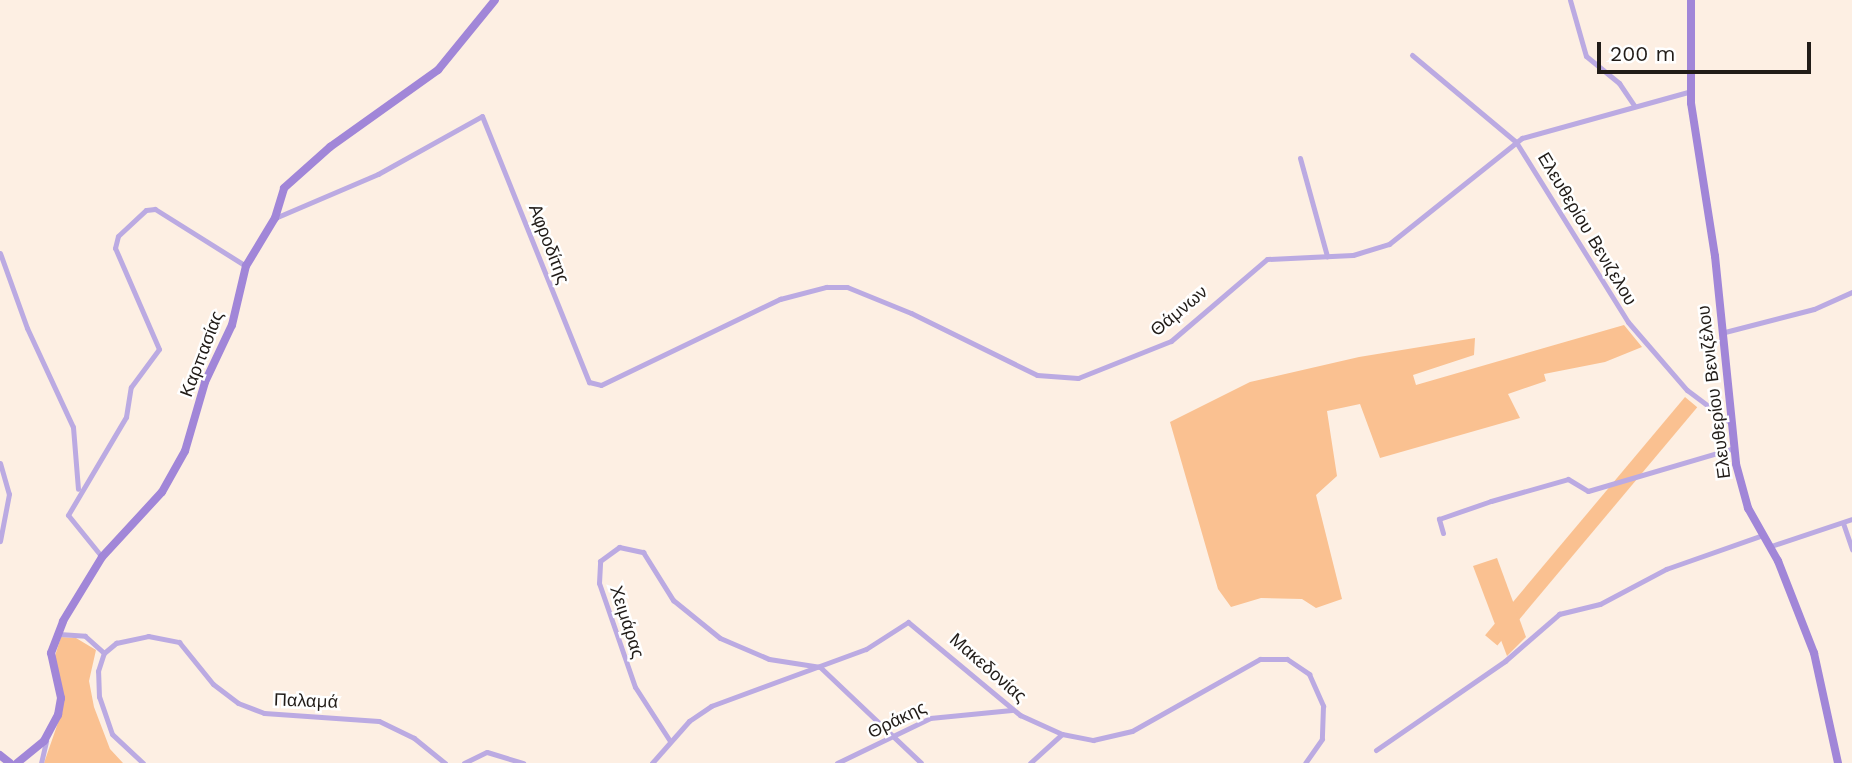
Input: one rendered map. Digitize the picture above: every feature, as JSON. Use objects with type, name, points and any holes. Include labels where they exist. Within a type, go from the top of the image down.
[{"type":"street","name":"Καρπασίας","points":[[41,763],[47,738],[61,706],[51,653],[59,634],[102,557],[178,467],[205,382],[232,325],[246,266],[275,218],[290,180],[438,71],[495,0]]},
{"type":"street","points":[[1570,0],[1586,56],[1619,83],[1634,105]]},
{"type":"street","name":"Ελευθερίου Βενιζέλου","points":[[1691,0],[1691,91],[1734,448],[1745,500],[1770,546],[1817,661],[1838,763]]},
{"type":"street","name":"Ελευθερίου Βενιζελου","points":[[1412,55],[1517,142],[1628,322],[1693,396],[1731,423]]},
{"type":"street","name":"Θάμνων","points":[[589,382],[601,385],[780,299],[826,287],[847,287],[911,313],[1037,376],[1078,377],[1171,341],[1263,261],[1284,255],[1359,254],[1389,244],[1517,142],[1634,105],[1691,91]]},
{"type":"street","name":"Αφροδίτης","points":[[275,218],[378,174],[482,116],[589,382]]},
{"type":"street","points":[[1300,158],[1327,256]]},
{"type":"street","points":[[102,557],[68,518],[78,492],[109,451],[126,417],[131,387],[159,349],[140,295],[115,248],[118,236],[146,209],[155,209],[246,266]]},
{"type":"street","points":[[0,253],[27,328],[72,427],[78,492]]},
{"type":"street","points":[[1721,333],[1814,309],[1852,292]]},
{"type":"street","points":[[1443,533],[1439,519],[1568,479],[1588,492],[1734,448]]},
{"type":"street","points":[[0,463],[9,494],[0,541]]},
{"type":"street","points":[[1770,546],[1852,519]]},
{"type":"street","points":[[1843,523],[1852,549]]},
{"type":"street","points":[[1376,750],[1505,662],[1559,614],[1600,604],[1665,569],[1763,535]]},
{"type":"street","name":"Χειμάρας","points":[[670,741],[635,687],[599,583],[600,561],[615,548],[631,546],[643,552],[673,600],[720,638],[769,659],[820,667]]},
{"type":"street","name":"Μακεδονίας","points":[[652,763],[670,741],[711,706],[881,642],[908,622],[1014,710],[1062,734],[1093,740],[1122,735],[1254,661],[1281,657],[1309,674],[1324,706],[1322,739],[1305,763]]},
{"type":"street","points":[[59,634],[85,636],[104,653],[97,687],[103,711],[117,741],[143,763]]},
{"type":"street","name":"Παλαμά","points":[[104,653],[132,637],[167,637],[184,646],[213,684],[237,703],[264,713],[379,721],[414,738],[445,763]]},
{"type":"street","points":[[820,667],[890,738],[921,763]]},
{"type":"street","name":"Θράκης","points":[[837,763],[940,715],[1014,710]]},
{"type":"street","points":[[1030,763],[1062,734]]},
{"type":"street","name":"Καρπασίας","points":[[17,763],[47,738]]},
{"type":"street","points":[[464,763],[487,752],[523,763]]},
{"type":"street","points":[[0,755],[10,763]]},
{"type":"shaded area","points":[[1624,325],[1642,347],[1605,362],[1544,374],[1546,381],[1508,394],[1520,418],[1380,458],[1360,404],[1327,411],[1337,476],[1316,495],[1342,599],[1316,608],[1302,599],[1261,598],[1231,607],[1218,589],[1170,422],[1250,382],[1359,357],[1475,338],[1474,355],[1413,375],[1416,385]]},
{"type":"shaded area","points":[[1685,397],[1697,407],[1497,646],[1485,635]]},
{"type":"shaded area","points":[[1497,558],[1526,637],[1507,656],[1473,566]]},
{"type":"shaded area","points":[[61,637],[76,638],[96,650],[89,681],[94,707],[110,749],[123,763],[44,763],[61,714],[54,659]]}]
